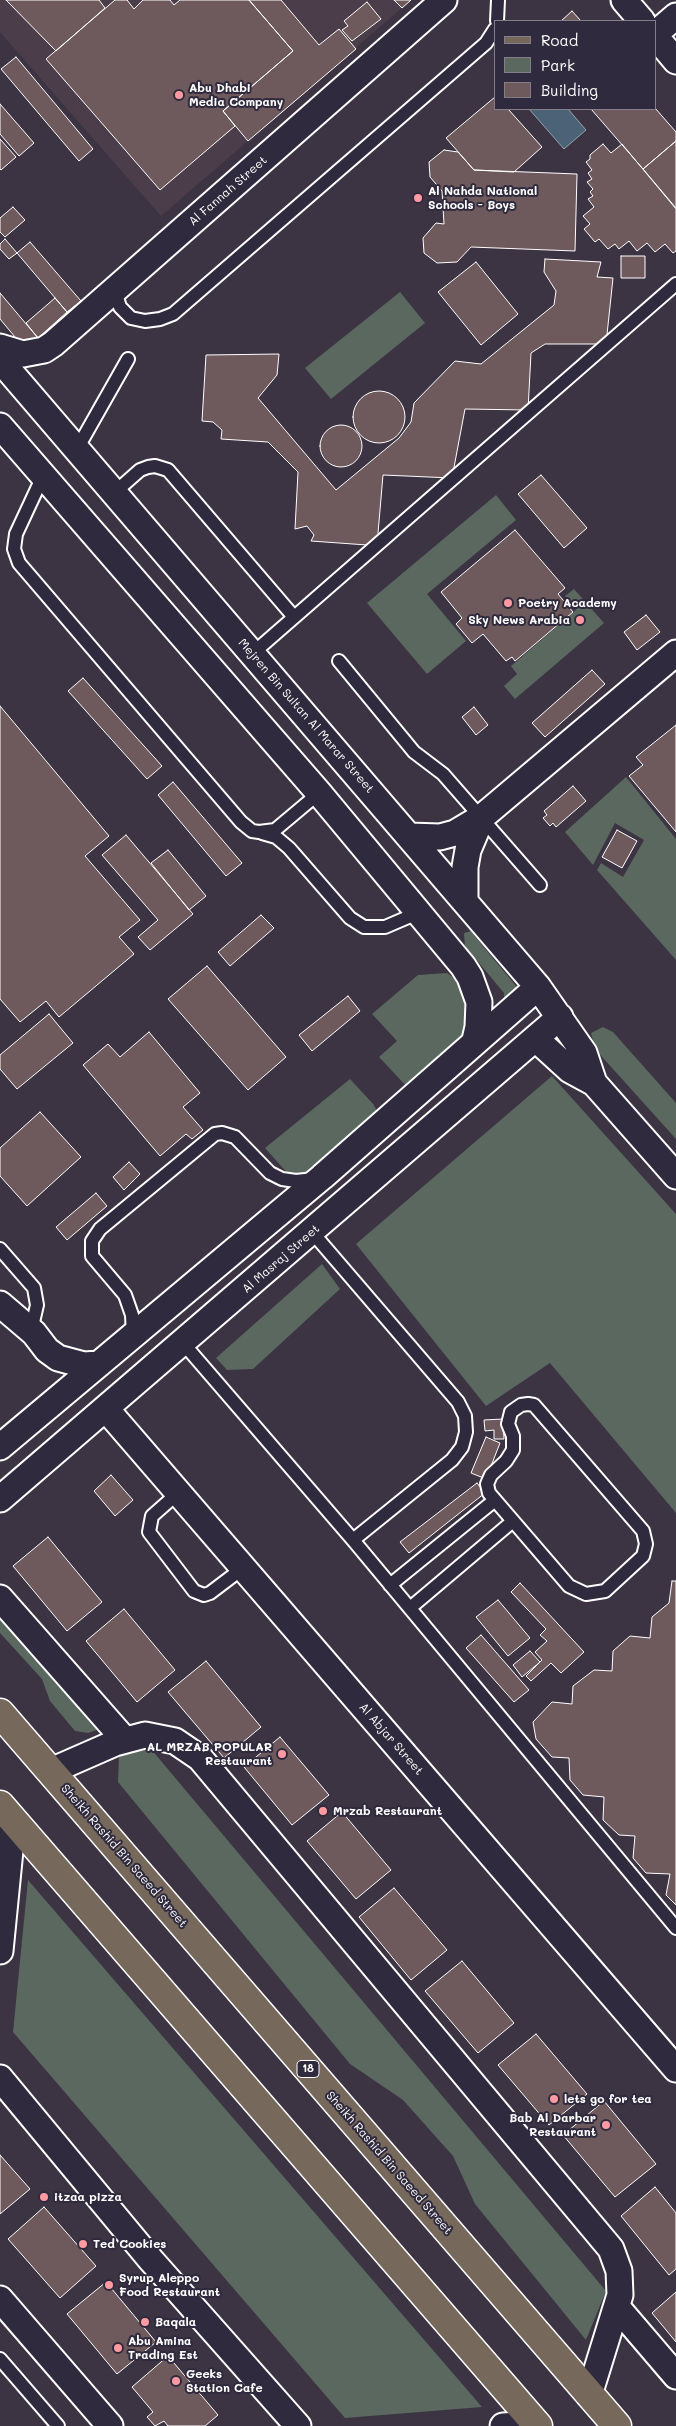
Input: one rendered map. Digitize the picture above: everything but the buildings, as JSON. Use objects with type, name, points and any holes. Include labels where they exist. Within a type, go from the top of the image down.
[{"type":"main road","name":"Sheikh Rashid Bin Saeed Street","points":[[0,1713],[617,2426]]},
{"type":"main road","points":[[6,1813],[537,2425]]},
{"type":"street","name":"Al Fannah Street","points":[[0,347],[23,354],[44,350],[115,291],[444,0]]},
{"type":"street","points":[[624,0],[641,20]]},
{"type":"street","points":[[656,34],[676,16]]},
{"type":"street","points":[[656,36],[676,61]]},
{"type":"street","name":"Mejren Bin Sultan Al Marar Street","points":[[0,360],[538,987],[584,1053],[594,1083]]},
{"type":"street","points":[[0,426],[11,450],[43,476],[319,794],[420,912],[463,966],[475,989],[479,1014],[475,1040]]},
{"type":"street","points":[[409,836],[425,838],[448,835],[469,826],[676,653]]},
{"type":"street","points":[[420,912],[459,895],[464,885],[468,850],[482,817]]},
{"type":"street","points":[[0,1447],[322,1177],[475,1040],[538,987]]},
{"type":"street","name":"Al Masraj Street","points":[[1,1496],[106,1409],[560,1017]]},
{"type":"street","name":"Mejren Bin Sultan Al Marar Street","points":[[536,1039],[570,1070],[594,1083],[676,1176]]},
{"type":"street","points":[[369,1134],[368,1142],[375,1158],[391,1164]]},
{"type":"street","points":[[0,1304],[58,1358],[84,1365],[98,1364]]},
{"type":"street","points":[[39,1340],[54,1377],[50,1405]]},
{"type":"street","name":"Al Abjar Street","points":[[106,1409],[676,2069]]},
{"type":"street","points":[[0,1598],[124,1739]]},
{"type":"street","name":"Sheikh Rashid Bin Saeed Street","points":[[52,1771],[124,1739],[145,1735],[175,1741],[200,1758],[611,2248],[619,2271],[620,2295],[589,2395]]},
{"type":"street","points":[[0,1951],[6,1813]]},
{"type":"street","points":[[0,2078],[151,2260],[298,2426]]},
{"type":"street","points":[[0,2299],[110,2426]]},
{"type":"street","points":[[617,2307],[676,2376]]},
{"type":"street","points":[[502,2426],[537,2425]]},
{"type":"lane","points":[[497,20],[498,0]]},
{"type":"lane","points":[[115,291],[120,307],[131,318],[145,321],[160,320],[173,314],[486,43],[493,32]]},
{"type":"lane","points":[[252,654],[676,284]]},
{"type":"lane","points":[[77,449],[128,359]]},
{"type":"lane","points":[[114,493],[140,470],[148,466],[168,470],[294,617]]},
{"type":"lane","points":[[43,476],[16,534],[14,549],[19,563],[241,822],[252,831],[270,831],[280,827],[319,794]]},
{"type":"lane","points":[[339,661],[414,752],[443,774],[540,885]]},
{"type":"lane","points":[[259,832],[283,842],[350,918],[364,927],[385,927],[420,912]]},
{"type":"lane","points":[[132,1336],[129,1304],[125,1295],[92,1256],[92,1241],[100,1229],[209,1138],[222,1133],[235,1137],[270,1173],[282,1179],[296,1181],[322,1177]]},
{"type":"lane","points":[[312,1232],[458,1402],[465,1416],[466,1432],[462,1447],[452,1460],[353,1540]]},
{"type":"lane","points":[[0,1249],[34,1288],[39,1340]]},
{"type":"lane","points":[[183,1342],[353,1540],[676,1928]]},
{"type":"lane","points":[[521,1405],[534,1405],[643,1531],[645,1550],[639,1561],[605,1591],[586,1594],[569,1586],[495,1500],[489,1493],[487,1484],[491,1475],[506,1461],[512,1450],[512,1436],[508,1424],[511,1412],[521,1405]]},
{"type":"lane","points":[[178,1493],[152,1516],[148,1532],[194,1591],[210,1594],[243,1568]]},
{"type":"lane","points":[[390,1585],[495,1500]]},
{"type":"lane","points":[[410,1608],[513,1521]]},
{"type":"lane","points":[[0,2359],[58,2426]]},
{"type":"shaded area","name":"Abu Dhabi Media Company","points":[[0,0],[411,0],[161,216],[0,32]]},
{"type":"green space","points":[[400,292],[425,323],[331,399],[305,368]]},
{"type":"green space","points":[[496,495],[516,520],[427,594],[466,641],[427,674],[367,603]]},
{"type":"green space","points":[[574,589],[604,623],[515,699],[504,686],[517,674],[511,666],[576,610],[565,596]]},
{"type":"green space","points":[[626,777],[676,839],[676,960],[597,870],[601,863],[623,877],[644,840],[615,823],[593,865],[565,832]]},
{"type":"green space","points":[[471,931],[526,998],[504,1001],[504,993],[465,946],[464,933]]},
{"type":"green space","points":[[447,973],[476,993],[483,1027],[410,1090],[379,1057],[397,1041],[372,1014],[418,975]]},
{"type":"green space","points":[[603,1027],[613,1032],[676,1103],[676,1139],[595,1049],[591,1033]]},
{"type":"green space","points":[[552,1076],[676,1214],[676,1513],[550,1363],[486,1406],[356,1244]]},
{"type":"green space","points":[[350,1079],[374,1105],[379,1116],[316,1180],[289,1175],[265,1148]]},
{"type":"green space","points":[[322,1264],[340,1289],[253,1369],[227,1370],[216,1358]]},
{"type":"green space","points":[[0,1615],[100,1729],[88,1733],[75,1731],[50,1701],[42,1679],[0,1633]]},
{"type":"green space","points":[[151,1749],[606,2291],[586,2340],[475,2204],[453,2156],[403,2100],[350,2064],[118,1782],[119,1755]]},
{"type":"green space","points":[[28,1880],[482,2407],[345,2418],[13,2032]]},
{"type":"water","points":[[530,110],[569,110],[586,130],[564,149]]},
{"type":"place","name":"Abu Dhabi Media Company","points":[[179,95]]},
{"type":"place","name":"Al Nahda National Schools - Boys","points":[[418,198]]},
{"type":"place","name":"Poetry Academy","points":[[508,603]]},
{"type":"place","name":"Sky News Arabia","points":[[580,620]]},
{"type":"place","name":"AL MRZAB POPULAR Restaurant","points":[[282,1754]]},
{"type":"place","name":"Mrzab Restaurant","points":[[323,1811]]},
{"type":"place","name":"lets go for tea","points":[[554,2099]]},
{"type":"place","name":"Bab Al Darbar Restaurant","points":[[606,2125]]},
{"type":"place","name":"itzaa pizza","points":[[44,2197]]},
{"type":"place","name":"Ted Cookies","points":[[83,2244]]},
{"type":"place","name":"Syrup Aleppo Food Restaurant","points":[[109,2285]]},
{"type":"place","name":"Baqala","points":[[145,2322]]},
{"type":"place","name":"Abu Amina Trading Est","points":[[118,2348]]},
{"type":"place","name":"Geeks Station Cafe","points":[[176,2381]]}]
